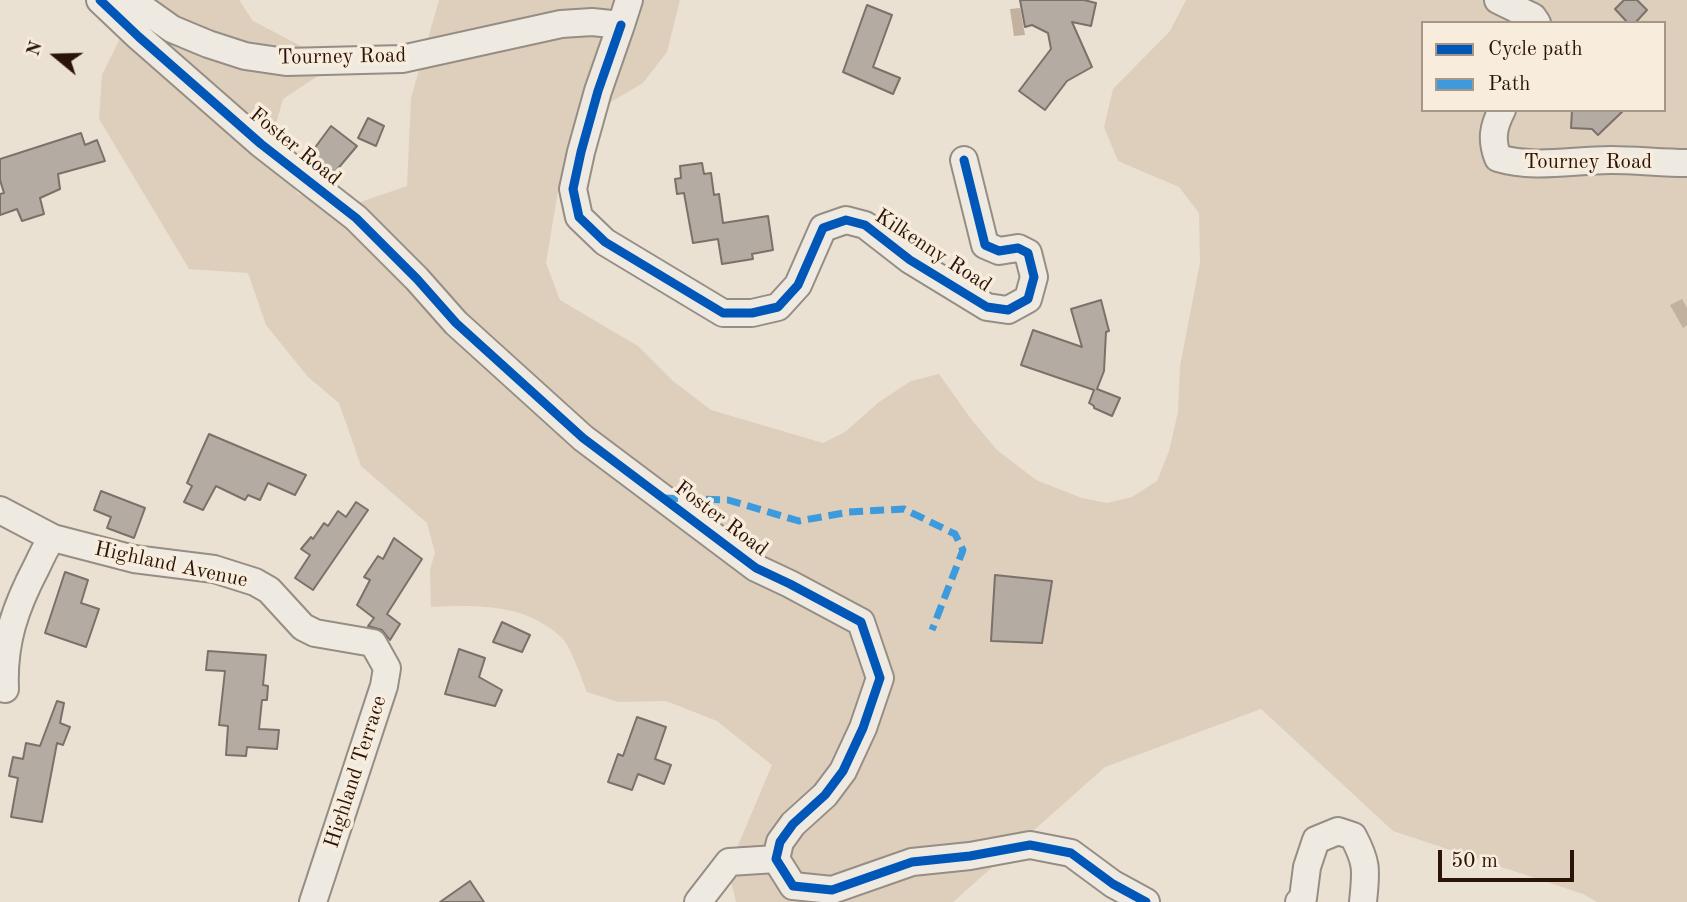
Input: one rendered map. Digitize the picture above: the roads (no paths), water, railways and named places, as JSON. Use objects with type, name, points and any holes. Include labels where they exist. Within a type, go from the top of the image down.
[{"type":"street","name":"Foster Road","points":[[100,0],[261,145],[356,218],[417,279],[456,323],[583,438],[756,568],[860,621],[880,678],[863,729],[831,787],[793,824],[780,842],[776,859]]},
{"type":"street","name":"Tourney Road","points":[[131,0],[172,29],[208,44],[246,56],[286,62],[402,59],[625,12]]},
{"type":"street","points":[[1498,0],[1533,17],[1536,21]]},
{"type":"street","name":"Kilkenny Road","points":[[625,12],[581,152],[573,189],[579,217],[605,242],[723,313],[752,313],[778,307],[798,285],[823,228],[846,220],[865,225],[910,260],[987,307],[1008,310],[1028,299],[1034,277],[1028,253],[1018,248],[999,251],[985,244],[964,160]]},
{"type":"street","name":"Tourney Road","points":[[1501,112],[1492,142],[1498,158],[1516,163],[1609,160],[1687,163]]},
{"type":"street","name":"Highland Avenue","points":[[0,510],[54,538],[134,559],[214,569],[255,582],[269,590],[303,627],[315,633],[373,643]]},
{"type":"street","points":[[5,690],[4,660],[7,642],[23,593],[54,538]]},
{"type":"street","name":"Highland Terrace","points":[[313,902],[384,686],[387,668],[373,643]]},
{"type":"street","points":[[1299,902],[1303,898],[1307,867],[1316,840],[1338,831],[1353,836],[1364,856],[1366,874],[1363,902]]},
{"type":"street","points":[[698,902],[729,862],[776,859],[793,886],[832,890],[912,862],[970,856],[1030,845],[1071,853],[1113,884],[1146,902]]}]
